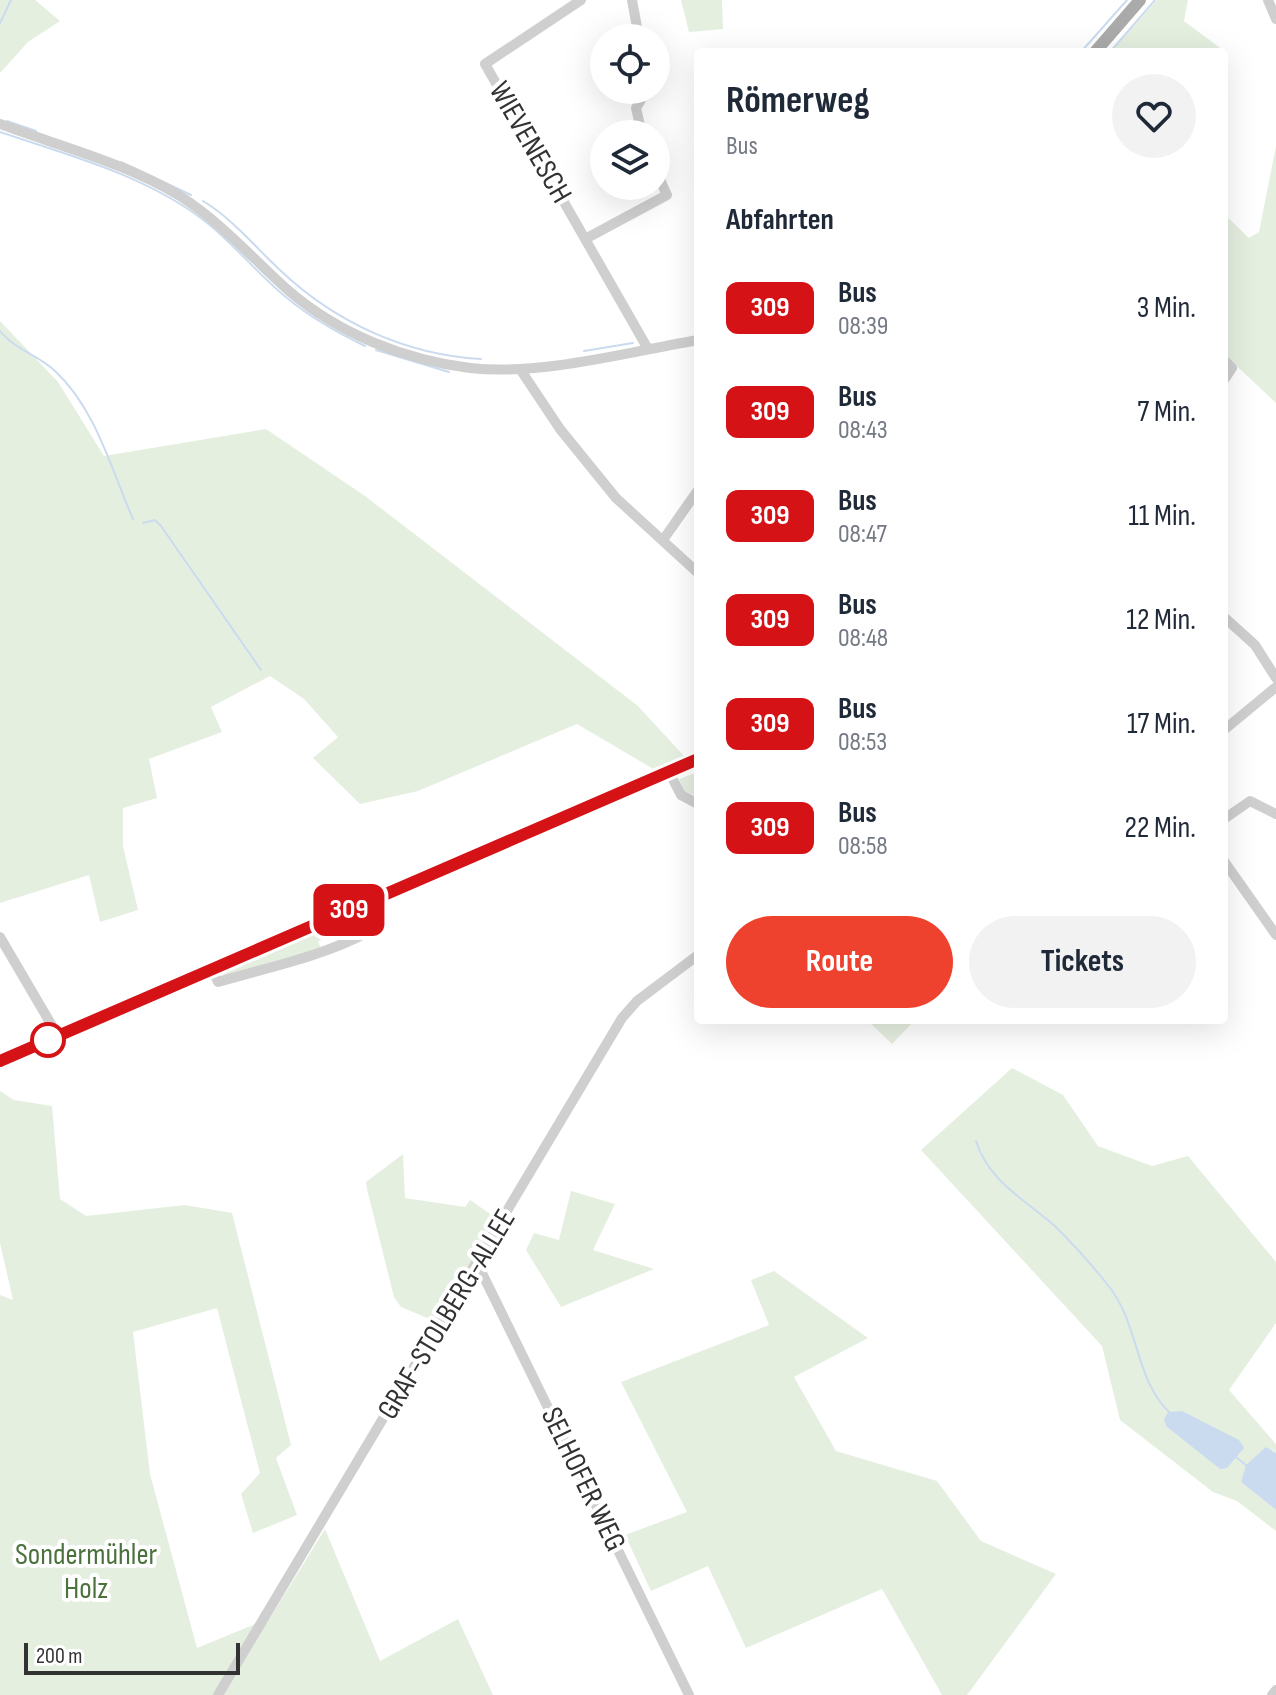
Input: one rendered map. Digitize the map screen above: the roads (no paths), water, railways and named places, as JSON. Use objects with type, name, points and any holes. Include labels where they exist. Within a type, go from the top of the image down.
[{"type":"main road","points":[[1098,48],[1140,0]]},
{"type":"main road","points":[[0,1061],[694,761]]},
{"type":"street","name":"WIEVENESCH","points":[[581,0],[485,64],[648,349]]},
{"type":"street","points":[[632,0],[636,24]]},
{"type":"street","points":[[0,124],[144,178],[177,194],[205,213],[290,291],[337,325],[397,353],[439,363],[520,369],[694,341]]},
{"type":"street","name":"WIEVENESCH","points":[[587,238],[658,200]]},
{"type":"street","points":[[520,369],[536,396],[598,478],[694,569]]},
{"type":"street","points":[[663,540],[694,496]]},
{"type":"street","points":[[1228,621],[1255,645],[1276,678]]},
{"type":"street","points":[[1228,727],[1276,687]]},
{"type":"street","points":[[669,772],[681,795],[694,802]]},
{"type":"street","points":[[1228,816],[1250,801],[1276,814]]},
{"type":"street","points":[[1228,867],[1276,935]]},
{"type":"street","points":[[212,969],[218,982],[317,954],[354,939],[368,932],[362,904]]},
{"type":"street","points":[[0,937],[58,1036]]},
{"type":"street","name":"GRAF-STOLBERG-ALLEE","points":[[218,1695],[478,1265],[622,1018],[637,1001],[694,958]]},
{"type":"street","name":"SELHOFER WEG","points":[[478,1265],[689,1695]]},
{"type":"street","points":[[1272,1695],[1276,1690]]},
{"type":"water","points":[[1182,1411],[1239,1440],[1244,1448],[1227,1468],[1220,1469],[1166,1426],[1164,1419],[1168,1412]]},
{"type":"water","points":[[1266,1447],[1276,1453],[1276,1510],[1241,1482],[1246,1465]]},
{"type":"waterway","points":[[0,23],[11,0]]},
{"type":"waterway","points":[[1085,48],[1127,0]]},
{"type":"waterway","points":[[1113,48],[1155,0]]},
{"type":"waterway","points":[[7,121],[36,131]]},
{"type":"waterway","points":[[0,132],[79,158],[156,190],[213,228],[296,305],[365,346]]},
{"type":"waterway","points":[[121,162],[191,195]]},
{"type":"waterway","points":[[203,201],[234,225],[302,289],[348,320],[373,333],[426,351],[481,359]]},
{"type":"waterway","points":[[0,331],[55,371],[69,386],[92,421],[133,519]]},
{"type":"waterway","points":[[584,351],[633,343]]},
{"type":"waterway","points":[[376,350],[449,372]]},
{"type":"waterway","points":[[143,523],[155,520],[161,526],[261,670]]},
{"type":"waterway","points":[[976,1141],[982,1156],[1000,1180],[1058,1229],[1107,1284],[1126,1316],[1150,1384],[1170,1413]]},
{"type":"waterway","points":[[1236,1457],[1246,1465]]},
{"type":"park label","name":"Sondermühler Holz","points":[[86,1571]]}]
